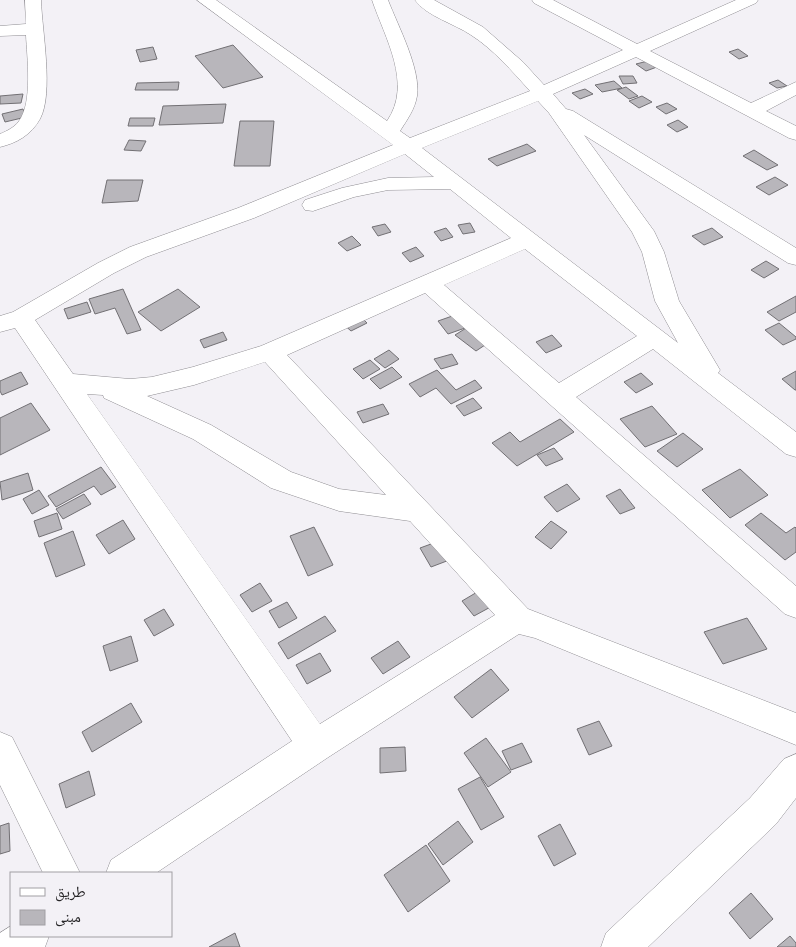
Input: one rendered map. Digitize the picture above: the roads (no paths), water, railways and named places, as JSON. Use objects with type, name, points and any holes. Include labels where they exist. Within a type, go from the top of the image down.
[{"type":"street","points":[[0,141],[22,130],[32,116],[37,92],[33,0]]},
{"type":"street","points":[[205,0],[388,132],[717,386],[789,431]]},
{"type":"street","points":[[380,0],[401,58],[409,92],[402,115],[388,132]]},
{"type":"street","points":[[423,0],[453,19],[477,31],[517,66],[549,101],[643,231],[654,252],[659,276],[668,301],[685,334],[717,386]]},
{"type":"street","points":[[315,746],[66,383],[11,321],[138,252],[318,185],[406,146],[549,101],[636,50],[750,0]]},
{"type":"street","points":[[547,2],[796,134]]},
{"type":"street","points":[[0,31],[33,29]]},
{"type":"street","points":[[752,110],[796,88]]},
{"type":"street","points":[[549,101],[796,258]]},
{"type":"street","points":[[212,226],[272,218],[368,187],[388,184],[455,183]]},
{"type":"street","points":[[66,383],[105,387],[152,386],[194,376],[270,352],[528,239]]},
{"type":"street","points":[[428,282],[796,605]]},
{"type":"street","points":[[558,396],[654,337]]},
{"type":"street","points":[[270,352],[519,620]]},
{"type":"street","points":[[105,387],[202,432],[281,480],[339,500],[417,511]]},
{"type":"street","points":[[126,872],[315,746],[509,623],[519,620],[538,625],[796,729]]},
{"type":"street","points":[[0,748],[62,872]]},
{"type":"street","points":[[620,947],[763,811],[796,770]]},
{"type":"street","points":[[13,947],[28,937]]}]
